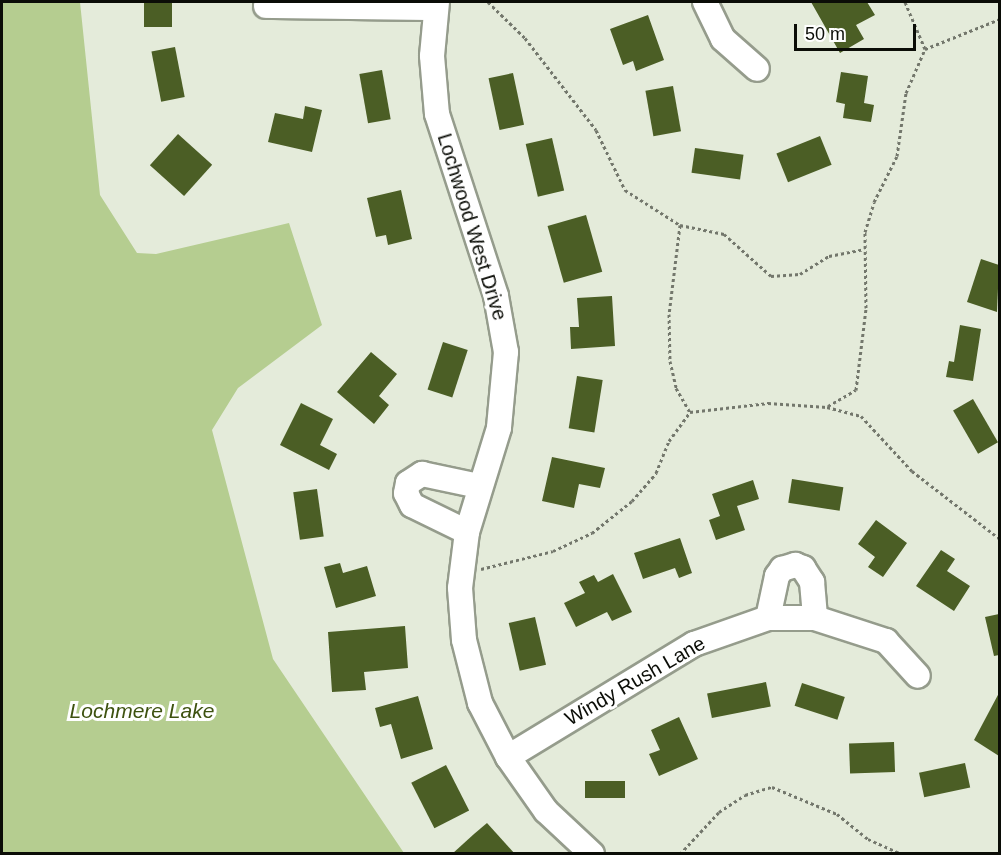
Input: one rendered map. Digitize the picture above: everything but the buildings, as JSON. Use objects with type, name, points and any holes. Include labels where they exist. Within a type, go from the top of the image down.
[{"type":"street","points":[[705,2],[723,39],[757,69]]},
{"type":"street","points":[[266,6],[436,5]]},
{"type":"street","name":"Lochwood West Drive","points":[[436,5],[432,56],[437,114],[504,328],[504,401],[499,428],[466,532],[461,570],[460,606],[470,670],[480,703],[508,757],[546,811],[592,854]]},
{"type":"street","points":[[466,532],[412,505],[406,493],[408,483],[422,474],[479,486]]},
{"type":"street","points":[[768,618],[777,576],[783,569],[795,565],[803,568],[812,582],[816,618]]},
{"type":"street","name":"Windy Rush Lane","points":[[508,757],[694,644],[768,618],[816,618],[886,641],[918,676]]},
{"type":"path","points":[[488,2],[525,38],[596,130],[625,190],[680,225],[724,234],[771,276],[800,274],[829,256],[865,249]]},
{"type":"path","points":[[905,2],[925,49]]},
{"type":"path","points":[[827,407],[856,390],[866,308],[865,249],[868,215],[897,156],[906,93],[925,49],[999,19]]},
{"type":"path","points":[[680,225],[669,314],[670,361],[676,388],[690,411]]},
{"type":"path","points":[[461,570],[517,563],[592,533],[632,501],[656,473],[669,441],[690,411],[768,403],[827,407],[861,416],[912,471],[999,539]]},
{"type":"path","points":[[680,854],[719,812],[745,795],[772,787],[837,814],[868,839],[901,854]]},
{"type":"water","name":"Lochmere Lake","points":[[2,2],[80,2],[100,195],[137,253],[156,254],[289,223],[322,325],[238,388],[212,430],[273,659],[404,853],[2,853]]}]
